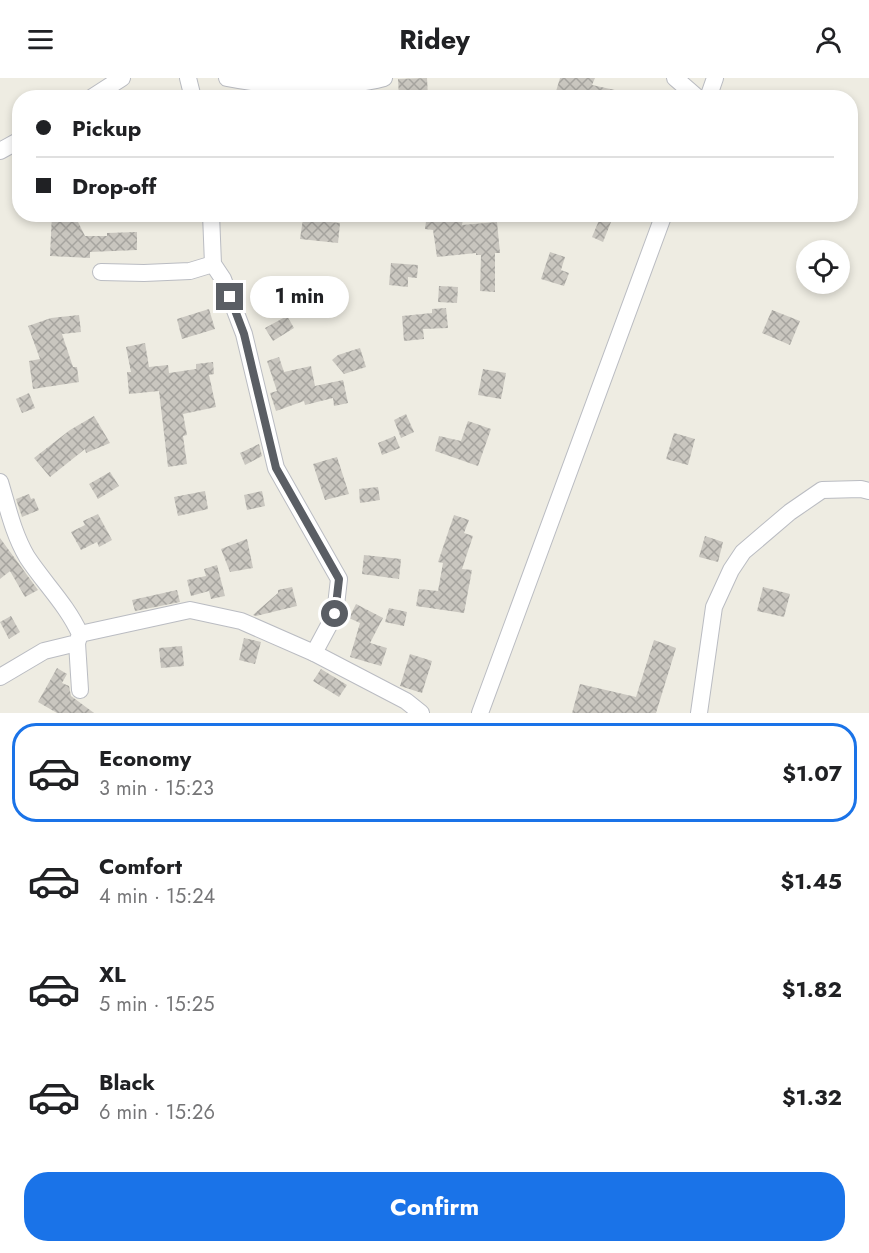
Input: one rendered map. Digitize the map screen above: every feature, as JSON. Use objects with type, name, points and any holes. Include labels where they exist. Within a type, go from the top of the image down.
[{"type":"street","points":[[103,90],[122,78]]},
{"type":"street","points":[[226,78],[253,83],[312,85],[363,84],[384,78]]},
{"type":"street","points":[[675,78],[689,90]]},
{"type":"street","points":[[211,222],[213,264],[224,279],[244,334],[276,468],[339,579],[335,614],[314,653]]},
{"type":"street","points":[[480,713],[661,222]]},
{"type":"street","points":[[101,272],[190,271],[213,264]]},
{"type":"street","points":[[0,482],[12,528],[28,557],[73,618],[78,638],[80,690]]},
{"type":"street","points":[[699,713],[714,607],[731,570],[743,552],[790,512],[822,490],[861,489],[869,491]]},
{"type":"street","points":[[0,676],[44,651],[78,638],[190,610],[241,621],[314,653],[406,701],[421,713]]},
{"type":"building","points":[[427,78],[428,90],[399,90],[398,79]]},
{"type":"building","points":[[560,78],[595,78],[592,85],[615,90],[556,90]]},
{"type":"building","points":[[52,222],[78,222],[85,236],[137,232],[137,250],[90,252],[90,258],[50,256]]},
{"type":"building","points":[[303,222],[340,223],[338,243],[300,239]]},
{"type":"building","points":[[426,222],[463,222],[462,225],[497,222],[500,253],[495,253],[495,292],[480,291],[481,255],[476,255],[476,253],[437,257],[433,230],[425,229]]},
{"type":"building","points":[[598,222],[611,222],[603,242],[592,237]]},
{"type":"building","points":[[550,252],[565,257],[561,270],[569,273],[564,286],[541,279]]},
{"type":"building","points":[[391,263],[418,265],[417,278],[408,277],[408,287],[389,285]]},
{"type":"building","points":[[439,286],[458,287],[457,303],[438,302]]},
{"type":"building","points":[[446,308],[448,328],[423,329],[424,339],[404,341],[402,316],[432,313],[432,309]]},
{"type":"building","points":[[209,309],[215,329],[182,339],[177,319]]},
{"type":"building","points":[[772,310],[800,321],[790,345],[762,333]]},
{"type":"building","points":[[79,315],[81,332],[62,334],[73,367],[77,367],[79,382],[33,389],[29,361],[40,359],[28,326],[51,318]]},
{"type":"building","points":[[287,316],[294,328],[273,341],[265,328]]},
{"type":"building","points":[[145,343],[149,367],[168,365],[169,373],[196,369],[196,364],[213,362],[214,374],[209,375],[216,407],[183,414],[187,435],[183,436],[187,464],[168,467],[159,391],[129,394],[127,372],[131,372],[126,347]]},
{"type":"building","points":[[360,348],[366,367],[344,374],[332,360],[338,355]]},
{"type":"building","points":[[279,357],[284,372],[311,366],[315,386],[343,380],[348,403],[334,406],[333,398],[305,405],[304,401],[276,411],[270,393],[277,391],[267,361]]},
{"type":"building","points":[[483,369],[506,373],[501,399],[478,395]]},
{"type":"building","points":[[29,393],[35,408],[22,413],[16,399]]},
{"type":"building","points":[[406,414],[414,432],[401,438],[394,420]]},
{"type":"building","points":[[94,416],[110,443],[86,453],[85,449],[50,477],[34,458],[70,430]]},
{"type":"building","points":[[468,421],[491,429],[478,466],[435,451],[439,436],[461,441]]},
{"type":"building","points":[[674,433],[695,439],[688,465],[666,459]]},
{"type":"building","points":[[395,436],[400,448],[382,455],[378,443]]},
{"type":"building","points":[[259,444],[262,456],[245,465],[240,453]]},
{"type":"building","points":[[337,457],[349,494],[325,500],[313,464]]},
{"type":"building","points":[[110,472],[119,486],[98,499],[89,484]]},
{"type":"building","points":[[378,487],[380,500],[360,503],[359,489]]},
{"type":"building","points":[[205,491],[208,509],[178,516],[174,497]]},
{"type":"building","points":[[262,491],[265,506],[247,510],[244,495]]},
{"type":"building","points":[[29,494],[31,499],[34,498],[39,510],[22,517],[16,499]]},
{"type":"building","points":[[98,514],[112,540],[99,547],[97,542],[81,550],[71,532],[85,525],[83,521]]},
{"type":"building","points":[[454,515],[469,520],[464,533],[473,536],[462,569],[472,570],[464,613],[416,606],[419,589],[438,591],[443,563],[438,562]]},
{"type":"building","points":[[705,536],[723,542],[718,562],[699,557]]},
{"type":"building","points":[[0,538],[38,590],[25,597],[10,571],[0,579]]},
{"type":"building","points":[[247,539],[253,568],[230,572],[221,549]]},
{"type":"building","points":[[364,555],[401,559],[399,579],[362,574]]},
{"type":"building","points":[[217,565],[225,596],[211,599],[209,591],[191,596],[187,580],[206,576],[204,569]]},
{"type":"building","points":[[292,587],[297,606],[253,615],[278,593],[278,590]]},
{"type":"building","points":[[763,587],[790,594],[784,617],[757,611]]},
{"type":"building","points":[[177,590],[180,602],[135,611],[132,600]]},
{"type":"building","points":[[356,604],[383,618],[370,643],[387,648],[381,666],[350,657],[360,623],[349,618]]},
{"type":"building","points":[[389,608],[407,612],[404,626],[385,622]]},
{"type":"building","points":[[11,616],[20,632],[9,639],[0,622]]},
{"type":"building","points":[[244,638],[261,642],[255,664],[239,660]]},
{"type":"building","points":[[654,640],[676,648],[656,713],[572,713],[580,684],[636,697]]},
{"type":"building","points":[[182,646],[184,666],[161,668],[159,648]]},
{"type":"building","points":[[410,654],[432,661],[422,693],[400,686]]},
{"type":"building","points":[[57,668],[67,674],[62,683],[69,686],[71,696],[94,713],[57,713],[38,702]]},
{"type":"building","points":[[321,669],[347,685],[339,697],[313,681]]},
{"type":"route","points":[[230,297],[244,334],[276,468],[339,579],[335,614]]}]
